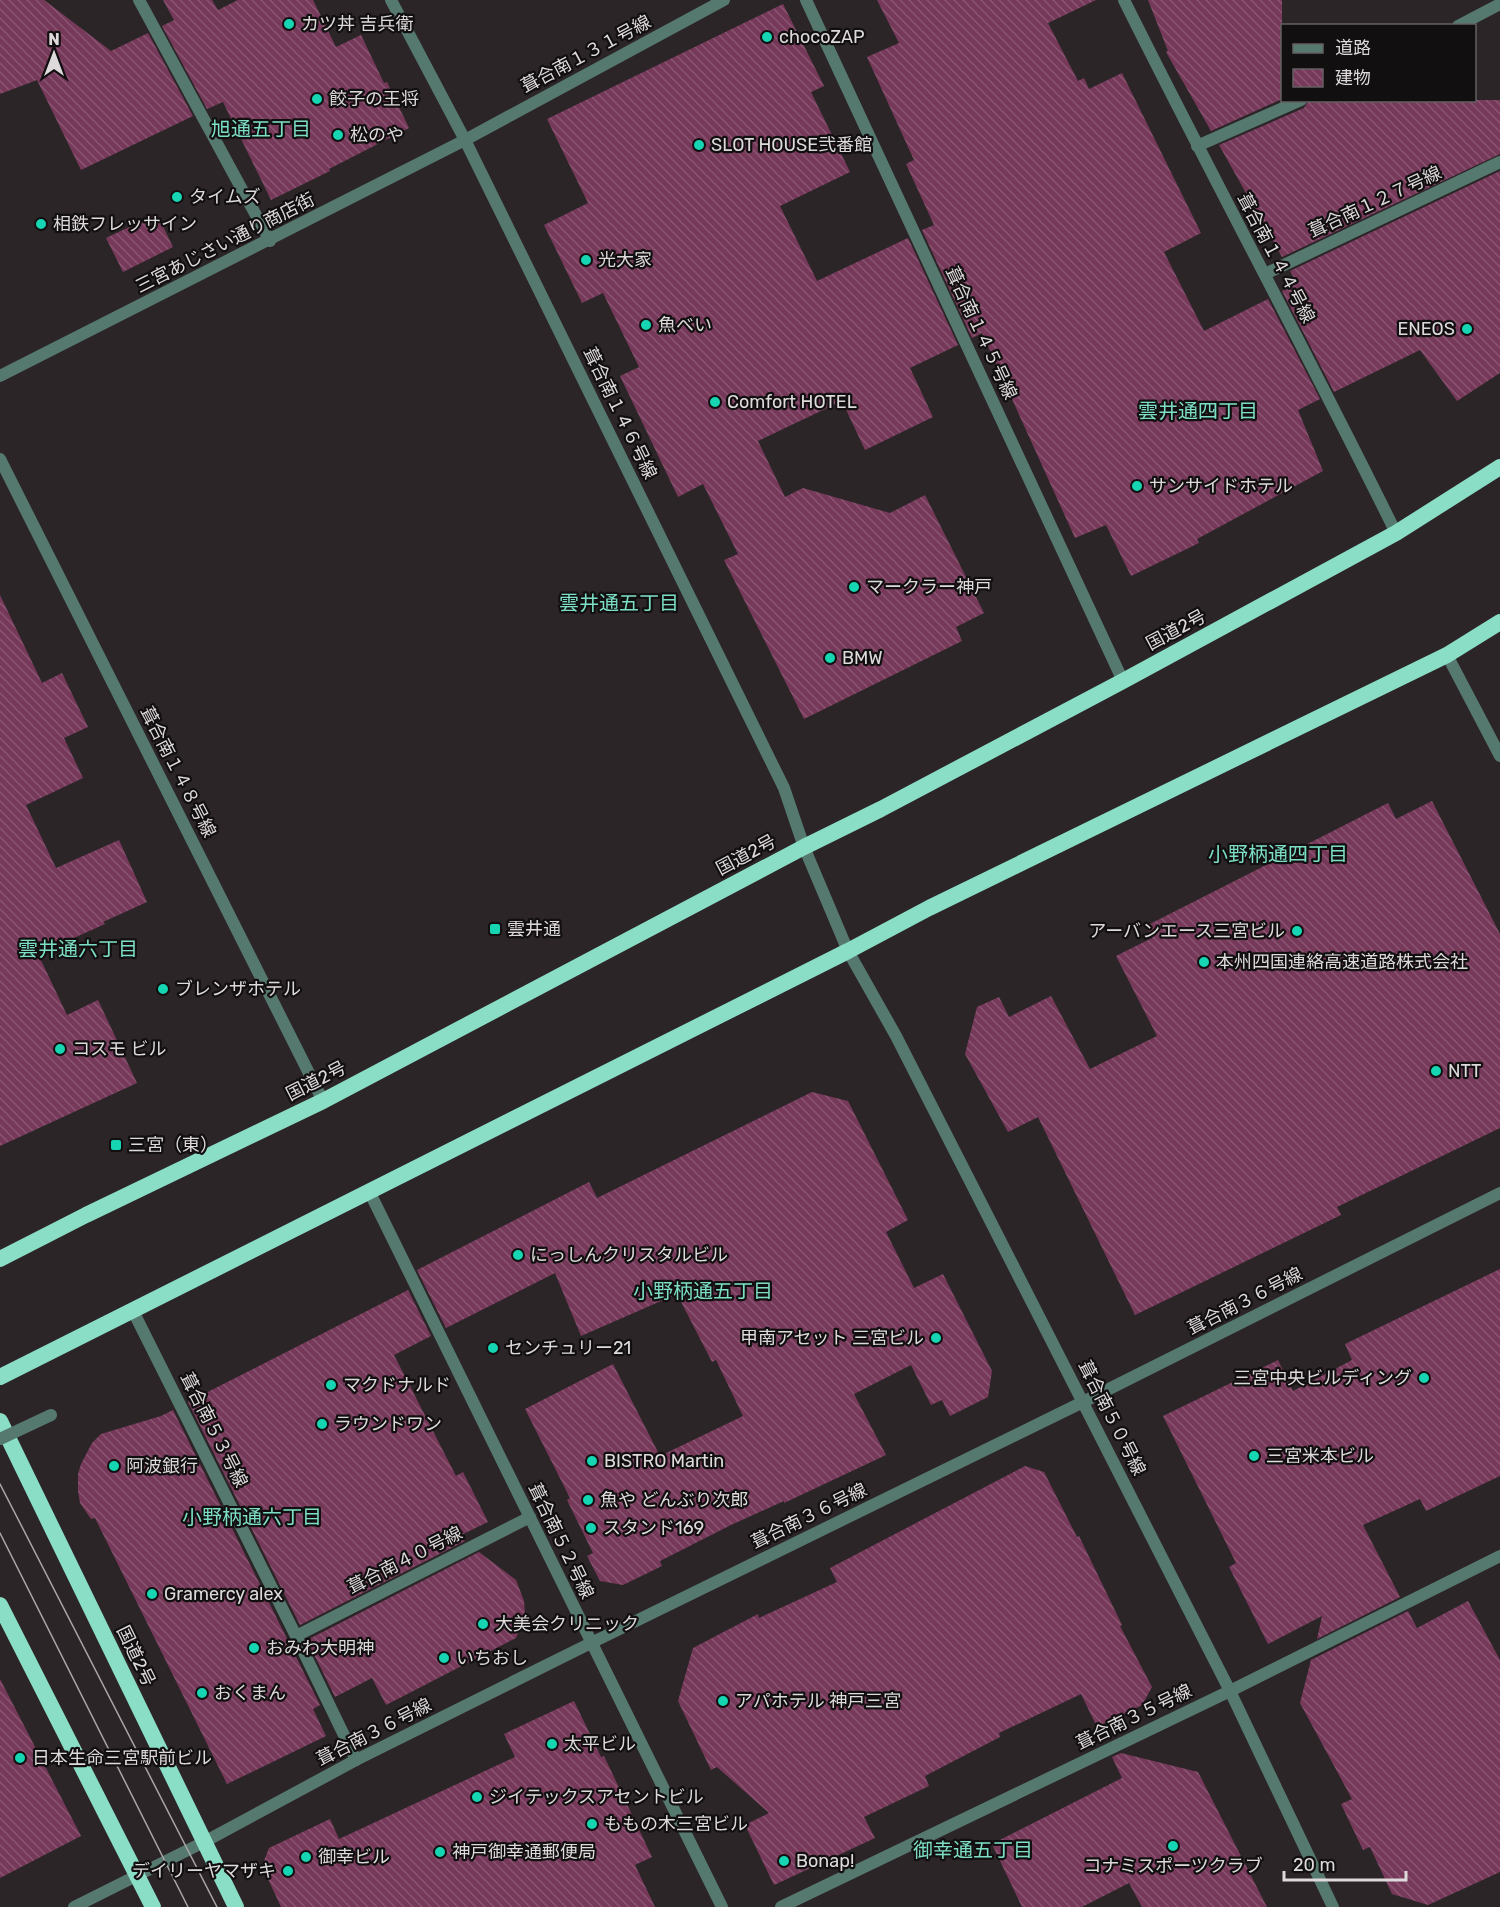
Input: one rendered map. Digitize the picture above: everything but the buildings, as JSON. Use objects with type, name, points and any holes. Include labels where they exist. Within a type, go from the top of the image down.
[{"type":"highway","name":"国道2号","points":[[0,1259],[323,1101],[1124,681],[1396,533],[1500,467]]},
{"type":"highway","points":[[0,1377],[848,951],[929,908],[1447,655],[1500,622]]},
{"type":"highway","name":"国道2号","points":[[0,1421],[236,1907]]},
{"type":"highway","points":[[0,1605],[153,1907]]},
{"type":"street","points":[[139,0],[270,241]]},
{"type":"street","name":"葺合南１４６号線","points":[[391,0],[465,140],[784,788],[804,847],[848,951]]},
{"type":"street","name":"葺合南１３１号線","points":[[465,140],[724,0]]},
{"type":"street","name":"葺合南１４５号線","points":[[806,0],[1124,681]]},
{"type":"street","name":"葺合南１４４号線","points":[[1124,0],[1396,533]]},
{"type":"street","points":[[1462,24],[1500,4]]},
{"type":"street","points":[[1197,146],[1296,102]]},
{"type":"street","name":"三宮あじさい通り商店街","points":[[0,376],[270,241],[465,140]]},
{"type":"street","name":"葺合南１２７号線","points":[[1265,274],[1500,162]]},
{"type":"street","name":"葺合南１４８号線","points":[[0,459],[323,1101]]},
{"type":"street","points":[[1447,655],[1500,756]]},
{"type":"street","name":"葺合南５０号線","points":[[848,951],[896,1035],[1230,1691],[1333,1907]]},
{"type":"street","name":"葺合南５２号線","points":[[369,1191],[722,1907]]},
{"type":"street","name":"葺合南３６号線","points":[[74,1907],[204,1842],[356,1760],[1083,1402],[1500,1193]]},
{"type":"street","name":"葺合南５３号線","points":[[133,1311],[356,1760]]},
{"type":"street","points":[[0,1439],[51,1415]]},
{"type":"street","name":"葺合南４０号線","points":[[296,1636],[530,1517]]},
{"type":"street","name":"葺合南３５号線","points":[[781,1907],[1230,1691],[1500,1556]]},
{"type":"tram line","points":[[0,1484],[217,1907]]},
{"type":"tram line","points":[[0,1533],[188,1907]]},
{"type":"place","name":"カツ丼 吉兵衛","points":[[289,24]]},
{"type":"place","name":"chocoZAP","points":[[767,37]]},
{"type":"place","name":"餃子の王将","points":[[317,99]]},
{"type":"place","name":"松のや","points":[[338,135]]},
{"type":"place","name":"SLOT HOUSE弐番館","points":[[699,145]]},
{"type":"place","name":"タイムズ","points":[[177,197]]},
{"type":"place","name":"相鉄フレッサイン","points":[[41,224]]},
{"type":"place","name":"光大家","points":[[586,260]]},
{"type":"place","name":"魚べい","points":[[646,325]]},
{"type":"place","name":"ENEOS","points":[[1467,329]]},
{"type":"place","name":"Comfort HOTEL","points":[[715,402]]},
{"type":"place","name":"サンサイドホテル","points":[[1137,486]]},
{"type":"place","name":"マークラー神戸","points":[[854,587]]},
{"type":"place","name":"BMW","points":[[830,658]]},
{"type":"place","name":"雲井通","points":[[495,929]]},
{"type":"place","name":"アーバンエース三宮ビル","points":[[1297,931]]},
{"type":"place","name":"本州四国連絡高速道路株式会社","points":[[1204,962]]},
{"type":"place","name":"ブレンザホテル","points":[[163,989]]},
{"type":"place","name":"コスモ ビル","points":[[60,1049]]},
{"type":"place","name":"NTT","points":[[1436,1071]]},
{"type":"place","name":"三宮（東）","points":[[116,1145]]},
{"type":"place","name":"にっしんクリスタルビル","points":[[518,1255]]},
{"type":"place","name":"甲南アセット 三宮ビル","points":[[936,1338]]},
{"type":"place","name":"センチュリー21","points":[[493,1348]]},
{"type":"place","name":"三宮中央ビルディング","points":[[1424,1378]]},
{"type":"place","name":"マクドナルド","points":[[331,1385]]},
{"type":"place","name":"ラウンドワン","points":[[322,1424]]},
{"type":"place","name":"三宮米本ビル","points":[[1254,1456]]},
{"type":"place","name":"BISTRO Martin","points":[[592,1461]]},
{"type":"place","name":"阿波銀行","points":[[114,1466]]},
{"type":"place","name":"魚や どんぶり次郎","points":[[588,1500]]},
{"type":"place","name":"スタンド169","points":[[591,1528]]},
{"type":"place","name":"Gramercy alex","points":[[152,1594]]},
{"type":"place","name":"大美会クリニック","points":[[483,1624]]},
{"type":"place","name":"おみわ大明神","points":[[254,1648]]},
{"type":"place","name":"いちおし","points":[[444,1658]]},
{"type":"place","name":"おくまん","points":[[202,1693]]},
{"type":"place","name":"アパホテル 神戸三宮","points":[[723,1701]]},
{"type":"place","name":"太平ビル","points":[[552,1744]]},
{"type":"place","name":"日本生命三宮駅前ビル","points":[[20,1758]]},
{"type":"place","name":"ジイテックスアセントビル","points":[[477,1797]]},
{"type":"place","name":"ももの木三宮ビル","points":[[592,1824]]},
{"type":"place","name":"コナミスポーツクラブ","points":[[1173,1846]]},
{"type":"place","name":"神戸御幸通郵便局","points":[[440,1852]]},
{"type":"place","name":"御幸ビル","points":[[306,1857]]},
{"type":"place","name":"Bonap!","points":[[784,1861]]},
{"type":"place","name":"デイリーヤマザキ","points":[[288,1871]]},
{"type":"district","name":"旭通五丁目","points":[[261,129]]},
{"type":"district","name":"雲井通四丁目","points":[[1198,411]]},
{"type":"district","name":"雲井通五丁目","points":[[619,603]]},
{"type":"district","name":"小野柄通四丁目","points":[[1278,854]]},
{"type":"district","name":"雲井通六丁目","points":[[78,949]]},
{"type":"district","name":"小野柄通五丁目","points":[[703,1291]]},
{"type":"district","name":"小野柄通六丁目","points":[[252,1517]]},
{"type":"district","name":"御幸通五丁目","points":[[973,1850]]}]
